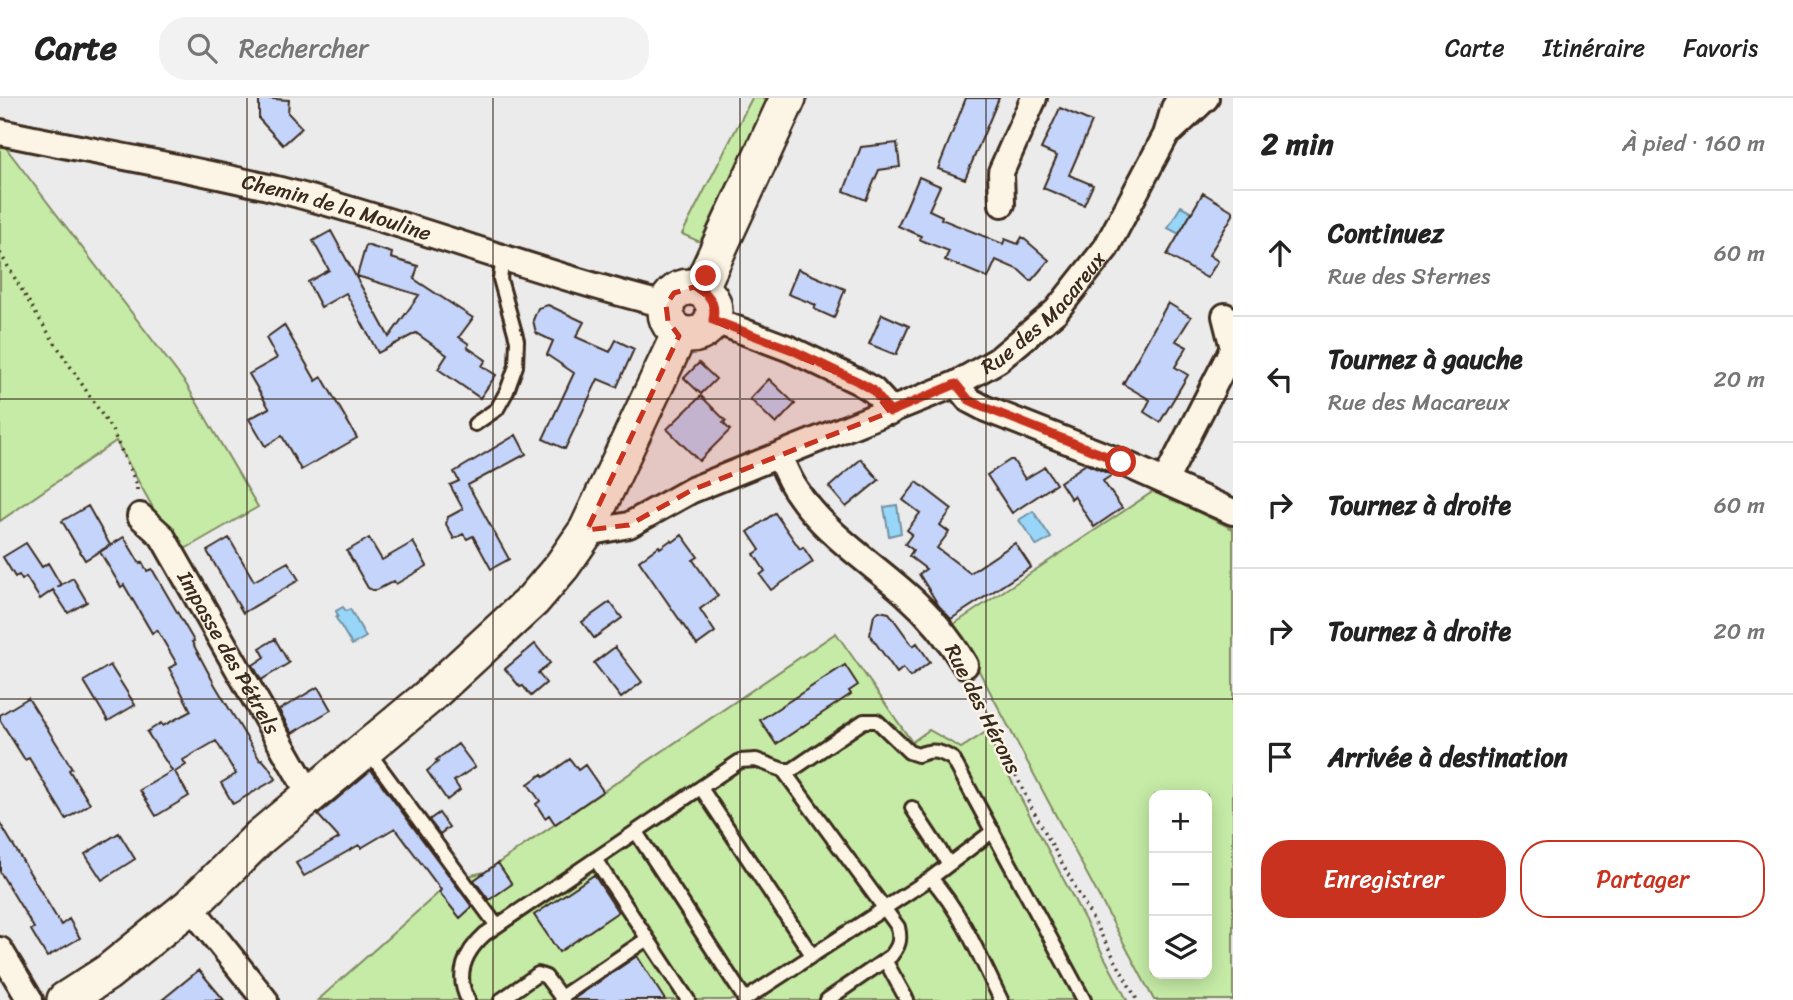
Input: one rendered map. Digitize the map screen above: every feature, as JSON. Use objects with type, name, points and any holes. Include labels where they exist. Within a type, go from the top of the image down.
[{"type":"main road","points":[[706,304],[788,98]]},
{"type":"main road","points":[[65,1000],[107,973],[190,905],[260,836],[427,698],[533,600],[562,566],[587,530],[673,319],[674,293],[680,289],[694,287],[706,304]]},
{"type":"street","points":[[1002,204],[1001,172],[1034,98]]},
{"type":"street","name":"Rue des Macareux","points":[[587,530],[597,531],[629,525],[692,490],[956,384],[998,360],[1056,312],[1106,248],[1166,135],[1180,98]]},
{"type":"street","name":"Rue des Macareux","points":[[1166,135],[1206,98]]},
{"type":"street","name":"Chemin de la Mouline","points":[[0,132],[281,190],[623,295],[673,319]]},
{"type":"street","points":[[706,304],[873,390],[890,412]]},
{"type":"street","points":[[1165,481],[1233,348],[1225,316]]},
{"type":"street","points":[[956,384],[969,400],[986,408],[1165,481],[1233,512]]},
{"type":"street","name":"Rue des Hérons","points":[[779,456],[795,490],[816,516],[857,554],[906,593],[953,644],[965,665]]},
{"type":"street","name":"Impasse des Pétrels","points":[[140,516],[162,536],[310,795]]},
{"type":"street","points":[[190,905],[265,1000]]},
{"type":"street","points":[[0,950],[30,1000]]},
{"type":"lane","points":[[475,424],[497,409],[508,391],[516,366],[517,340],[500,279],[503,257]]},
{"type":"lane","points":[[468,1000],[463,990],[461,973],[467,955],[475,944],[497,926],[740,761],[756,760],[783,770],[792,770],[864,721],[877,721],[909,752],[918,755],[929,750],[941,751],[953,759],[1084,1000]]},
{"type":"lane","points":[[366,747],[497,926]]},
{"type":"lane","points":[[783,770],[898,927],[901,938],[897,948],[885,960],[827,1000]]},
{"type":"lane","points":[[701,788],[812,955]]},
{"type":"lane","points":[[912,808],[949,864]]},
{"type":"lane","points":[[636,832],[744,1000],[931,878],[993,831]]},
{"type":"lane","points":[[595,859],[688,1000]]},
{"type":"lane","points":[[931,878],[962,920],[1001,1000]]},
{"type":"lane","points":[[501,1000],[538,974],[546,977],[562,998],[648,939]]},
{"type":"lane","points":[[885,960],[907,1000]]},
{"type":"path","points":[[0,253],[36,314],[112,430],[137,485],[140,516]]},
{"type":"path","name":"Rue des Hérons","points":[[965,665],[1028,801],[1137,1000]]},
{"type":"highlighted area","points":[[694,287],[711,299],[714,321],[857,381],[873,390],[890,412],[692,490],[629,525],[587,530],[679,336],[668,321],[666,305],[674,293]]},
{"type":"green space","points":[[752,98],[768,98],[700,242],[682,234]]},
{"type":"green space","points":[[0,140],[186,384],[258,507],[178,553],[116,441],[0,521]]},
{"type":"green space","points":[[1154,491],[1233,529],[1233,1000],[1154,1000],[954,624]]},
{"type":"green space","points":[[836,633],[912,742],[929,730],[961,748],[986,732],[1127,1000],[318,1000],[454,879],[485,872]]},
{"type":"water","points":[[1181,206],[1192,212],[1179,234],[1168,228]]},
{"type":"water","points":[[897,505],[901,533],[889,536],[884,507]]},
{"type":"water","points":[[1033,511],[1051,538],[1037,546],[1019,520]]},
{"type":"water","points":[[343,607],[346,611],[350,609],[366,637],[352,645],[336,618],[336,611]]},
{"type":"building","points":[[259,98],[289,100],[288,113],[302,128],[283,145],[259,119]]},
{"type":"building","points":[[966,98],[999,98],[965,179],[938,169]]},
{"type":"building","points":[[1060,108],[1092,122],[1069,175],[1093,185],[1084,205],[1043,188],[1057,156],[1041,149]]},
{"type":"building","points":[[897,143],[900,167],[879,170],[866,200],[844,191],[861,147]]},
{"type":"building","points":[[919,177],[940,186],[929,210],[942,216],[941,219],[1003,244],[1005,239],[1018,244],[1022,237],[1049,260],[1031,281],[1019,270],[996,260],[988,278],[945,260],[949,251],[920,240],[921,236],[898,226]]},
{"type":"building","points":[[1203,193],[1233,211],[1209,255],[1218,261],[1207,278],[1167,255]]},
{"type":"building","points":[[331,231],[389,337],[419,295],[357,276],[366,245],[392,253],[391,258],[418,266],[414,279],[473,318],[459,337],[469,344],[467,347],[486,360],[482,366],[496,375],[480,398],[438,369],[447,355],[416,333],[378,353],[346,293],[321,307],[308,282],[329,270],[313,241]]},
{"type":"building","points":[[798,269],[845,289],[834,318],[814,309],[816,305],[788,294]]},
{"type":"building","points":[[1168,303],[1191,317],[1176,341],[1187,347],[1175,367],[1188,375],[1160,422],[1144,412],[1150,400],[1123,384]]},
{"type":"building","points":[[548,305],[584,322],[576,337],[610,352],[616,340],[634,349],[617,387],[598,379],[565,449],[543,439],[574,373],[547,355],[553,341],[536,333],[533,320],[538,308]]},
{"type":"building","points":[[882,314],[909,326],[896,355],[869,344]]},
{"type":"building","points":[[284,325],[316,381],[322,377],[357,438],[301,470],[282,436],[265,446],[249,419],[269,408],[249,374],[277,358],[266,338]]},
{"type":"building","points":[[699,363],[716,379],[701,394],[684,378]]},
{"type":"building","points":[[769,379],[795,404],[776,424],[750,399]]},
{"type":"building","points":[[701,396],[726,421],[723,423],[730,430],[699,461],[667,429]]},
{"type":"building","points":[[516,435],[526,454],[468,485],[509,559],[491,569],[473,536],[467,539],[463,534],[454,539],[446,524],[448,517],[463,509],[450,485],[459,481],[454,472]]},
{"type":"building","points":[[861,459],[879,480],[846,507],[829,487]]},
{"type":"building","points":[[1013,460],[1025,479],[1045,467],[1056,484],[1012,513],[987,475]]},
{"type":"building","points":[[1086,464],[1112,475],[1103,481],[1122,508],[1094,527],[1074,496],[1071,499],[1060,482]]},
{"type":"building","points":[[917,482],[952,509],[940,525],[949,532],[937,548],[970,573],[1015,543],[1031,567],[951,619],[939,606],[919,574],[926,569],[909,556],[913,550],[905,544],[912,534],[907,530],[920,513],[903,500]]},
{"type":"building","points":[[88,506],[110,545],[85,560],[62,521]]},
{"type":"building","points":[[775,513],[800,549],[803,547],[813,562],[771,590],[760,575],[765,571],[754,554],[760,550],[748,532]]},
{"type":"building","points":[[682,535],[698,557],[693,560],[718,596],[700,609],[715,632],[697,645],[639,561],[659,546],[660,548],[671,540],[673,542]]},
{"type":"building","points":[[124,537],[140,564],[142,562],[147,571],[152,569],[194,641],[192,642],[215,685],[260,760],[268,766],[276,779],[233,804],[221,783],[236,774],[216,741],[183,760],[186,765],[175,772],[189,796],[156,816],[140,790],[172,771],[147,732],[191,711],[169,668],[177,664],[157,630],[152,633],[124,585],[121,587],[100,552]]},
{"type":"building","points":[[229,538],[254,581],[288,562],[299,580],[243,613],[207,551]]},
{"type":"building","points":[[369,538],[382,560],[413,542],[427,566],[396,584],[394,581],[372,590],[368,588],[347,551]]},
{"type":"building","points":[[26,543],[42,567],[48,563],[61,585],[73,578],[87,602],[68,613],[53,590],[40,599],[26,577],[22,580],[19,575],[15,577],[3,557]]},
{"type":"building","points":[[610,602],[622,618],[594,638],[582,622]]},
{"type":"building","points":[[879,611],[889,613],[913,646],[917,643],[930,662],[910,677],[903,668],[897,673],[870,635],[874,615]]},
{"type":"building","points":[[275,639],[289,663],[261,680],[253,665],[265,657],[260,648]]},
{"type":"building","points":[[535,644],[550,663],[538,673],[546,683],[531,696],[505,669]]},
{"type":"building","points":[[615,647],[642,682],[621,698],[594,663]]},
{"type":"building","points":[[110,665],[135,705],[108,721],[84,681]]},
{"type":"building","points":[[845,665],[858,685],[849,691],[851,694],[776,744],[760,720]]},
{"type":"building","points":[[318,687],[331,710],[292,733],[279,710]]},
{"type":"building","points":[[28,698],[72,768],[69,770],[90,804],[66,819],[29,758],[25,760],[0,720],[0,715]]},
{"type":"building","points":[[458,744],[475,767],[454,781],[460,790],[447,800],[427,771],[438,762],[436,760]]},
{"type":"building","points":[[570,759],[578,770],[585,765],[603,791],[555,824],[549,815],[545,818],[536,804],[540,801],[528,784],[542,774],[544,777]]},
{"type":"building","points":[[371,770],[472,907],[460,918],[395,828],[304,876],[296,863],[339,838],[318,815]]},
{"type":"building","points":[[439,813],[449,827],[440,834],[429,820]]},
{"type":"building","points":[[0,823],[61,925],[69,919],[80,938],[47,957],[31,930],[34,928],[0,872]]},
{"type":"building","points":[[119,833],[135,859],[102,880],[85,854]]},
{"type":"building","points":[[498,863],[512,884],[489,900],[474,880]]},
{"type":"building","points":[[594,875],[618,912],[559,952],[534,915]]},
{"type":"building","points":[[637,956],[665,1000],[572,1000]]},
{"type":"building","points":[[199,970],[224,1000],[162,1000]]},
{"type":"route","points":[[706,276],[700,289],[707,293],[714,306],[713,320],[790,349],[857,381],[873,390],[890,412],[956,384],[969,400],[1121,462]]}]
